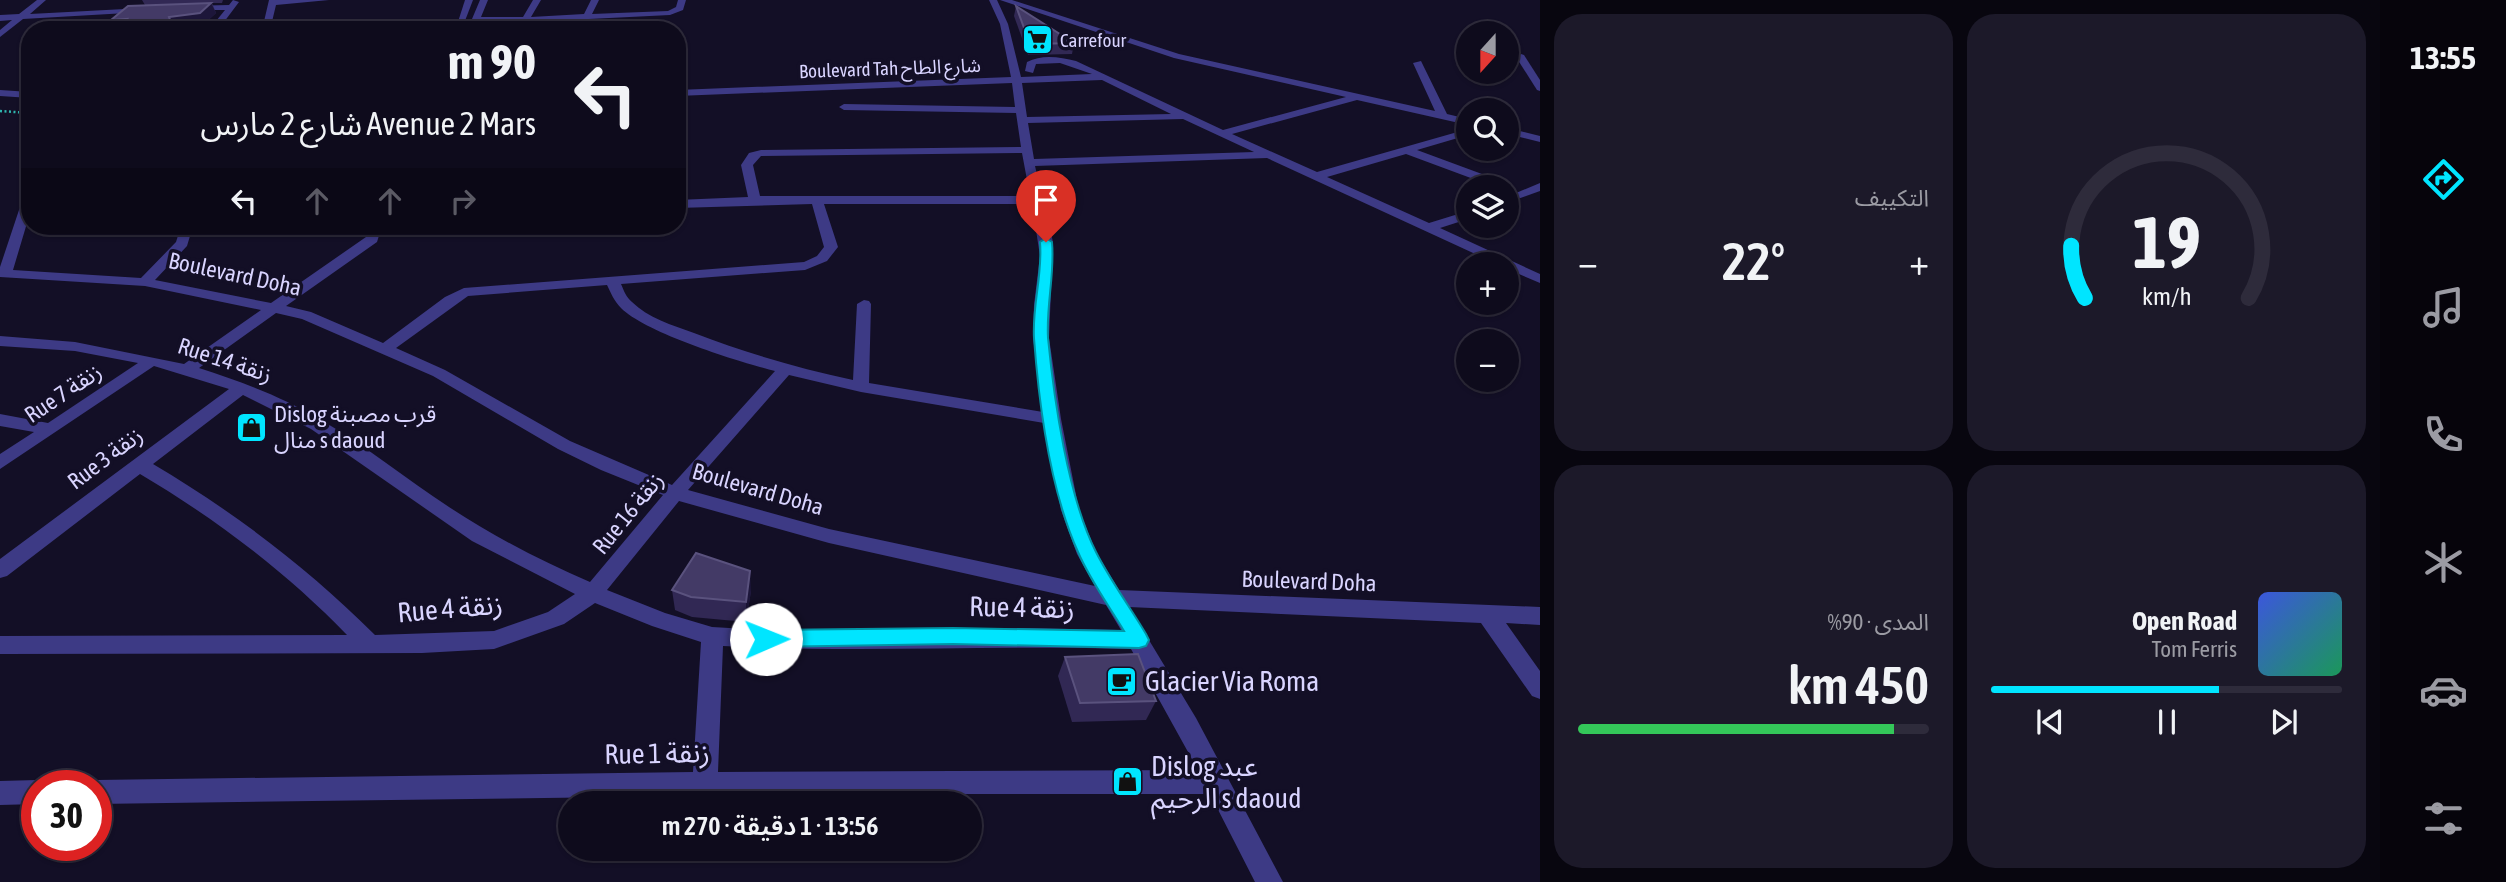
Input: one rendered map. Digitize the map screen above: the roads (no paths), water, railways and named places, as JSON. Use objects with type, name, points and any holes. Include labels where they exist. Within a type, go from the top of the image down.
[{"type":"street","points":[[0,34],[42,0]]},
{"type":"street","points":[[97,21],[116,0]]},
{"type":"street","points":[[268,21],[273,1],[325,0]]},
{"type":"street","points":[[461,21],[469,0]]},
{"type":"street","points":[[484,0],[476,19],[488,21],[670,13],[680,8],[682,0]]},
{"type":"street","points":[[525,20],[537,0]]},
{"type":"street","points":[[586,18],[595,0]]},
{"type":"street","points":[[643,15],[647,0]]},
{"type":"street","points":[[993,0],[1021,74],[1021,115],[1047,256],[1041,291],[1041,327],[1052,419],[1076,527],[1087,554],[1139,640],[1218,782],[1269,882]]},
{"type":"street","points":[[1004,0],[1158,51],[1456,120]]},
{"type":"street","points":[[179,9],[234,3]]},
{"type":"street","points":[[220,21],[234,3]]},
{"type":"street","points":[[0,18],[153,10]]},
{"type":"street","points":[[1521,57],[1540,88]]},
{"type":"street","points":[[1418,63],[1443,117]]},
{"type":"street","name":"Boulevard Tah شارع الطاح","points":[[686,93],[1021,74],[1084,68],[1104,77]]},
{"type":"street","name":"Boulevard Tah شارع الطاح","points":[[686,85],[1021,74],[1104,77]]},
{"type":"street","points":[[1104,77],[1540,279]]},
{"type":"street","points":[[0,93],[21,94]]},
{"type":"street","points":[[1223,133],[1357,98]]},
{"type":"street","points":[[0,104],[21,105]]},
{"type":"street","points":[[844,107],[1021,115],[1187,116]]},
{"type":"street","points":[[1519,134],[1540,139]]},
{"type":"street","points":[[1317,176],[1456,135]]},
{"type":"street","points":[[1406,150],[1464,175]]},
{"type":"street","points":[[755,200],[747,165],[753,155],[761,153],[1270,155]]},
{"type":"street","points":[[1519,192],[1540,187]]},
{"type":"street","points":[[686,204],[755,200],[1037,200]]},
{"type":"street","points":[[385,349],[464,292],[784,269],[820,262],[831,247],[817,200]]},
{"type":"street","points":[[2,273],[21,217]]},
{"type":"street","points":[[1428,228],[1456,219]]},
{"type":"street","points":[[145,282],[182,243],[184,235]]},
{"type":"street","points":[[185,371],[372,239],[373,235]]},
{"type":"street","name":"Boulevard Doha","points":[[2,273],[145,282],[306,315],[439,373],[564,445],[675,493],[829,536],[1113,597],[1275,607],[1540,616]]},
{"type":"street","points":[[613,281],[625,304],[651,321],[701,342],[785,370],[861,387],[1052,419]]},
{"type":"street","points":[[861,387],[864,304]]},
{"type":"street","name":"Rue 14 زنقة","points":[[0,341],[65,345],[151,361],[242,388],[312,422],[443,514],[494,544],[593,593]]},
{"type":"street","name":"Rue 7 زنقة","points":[[0,463],[151,361]]},
{"type":"street","name":"Rue 16 زنقة","points":[[593,593],[675,493],[785,370]]},
{"type":"street","name":"Rue 3 زنقة","points":[[0,569],[242,388]]},
{"type":"street","points":[[0,420],[51,429]]},
{"type":"street","points":[[138,464],[200,499],[274,555],[310,584],[369,643]]},
{"type":"street","name":"Rue 4 زنقة","points":[[0,645],[422,644],[494,640],[556,618],[593,593],[660,620],[712,636],[766,639],[1032,637],[1139,640]]},
{"type":"street","points":[[1487,614],[1540,689]]},
{"type":"street","points":[[705,784],[712,636]]},
{"type":"street","name":"Rue 1 زنقة","points":[[112,792],[705,784],[1218,782]]},
{"type":"street","points":[[0,793],[21,792]]},
{"type":"place","name":"Carrefour","points":[[1037,40]]},
{"type":"place","name":"Dislog قرب مصبنة منال s daoud","points":[[251,427]]},
{"type":"place","name":"Glacier Via Roma","points":[[1122,681]]},
{"type":"place","name":"Dislog عبد الرحيم s daoud","points":[[1128,782]]}]
